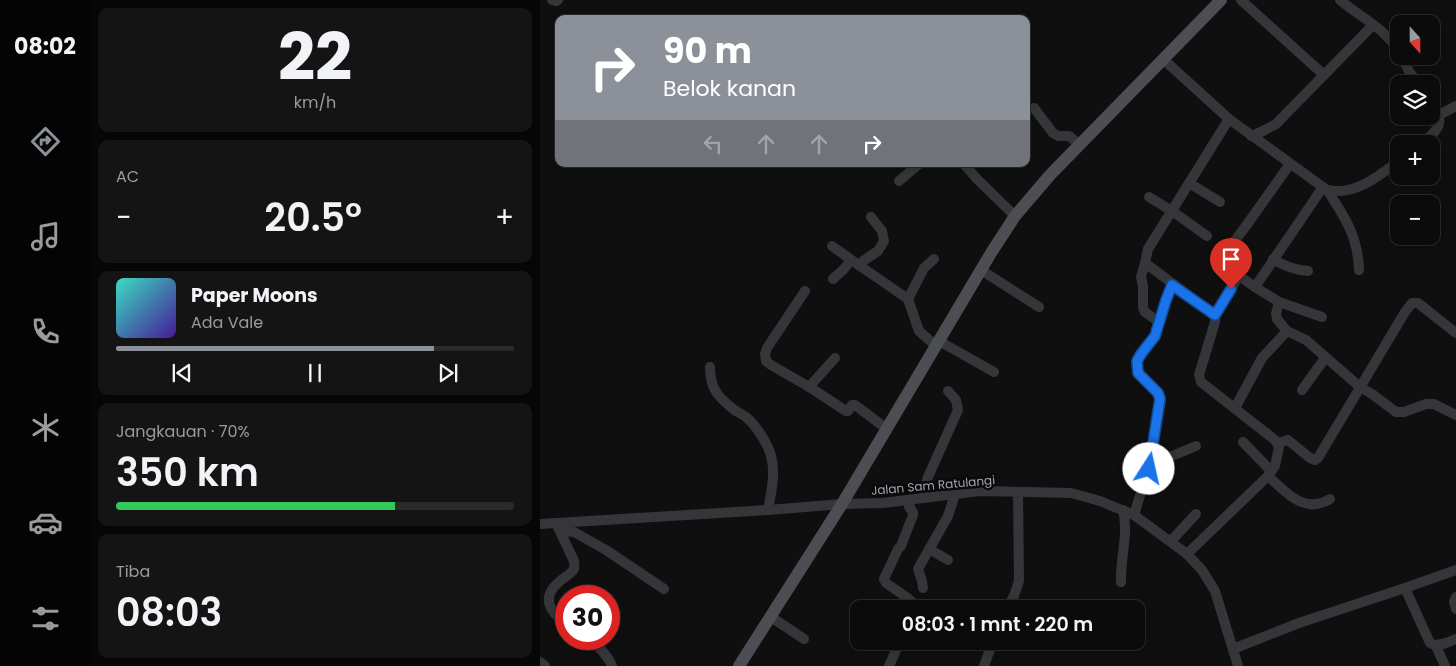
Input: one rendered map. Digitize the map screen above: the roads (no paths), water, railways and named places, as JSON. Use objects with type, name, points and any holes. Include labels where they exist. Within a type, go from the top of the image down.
[{"type":"main road","points":[[739,666],[842,504],[1015,216],[1079,144],[1221,0]]},
{"type":"street","points":[[552,0],[558,0]]},
{"type":"street","points":[[1242,0],[1324,75]]},
{"type":"street","points":[[1348,2],[1390,40]]},
{"type":"street","points":[[1251,136],[1276,124],[1373,25]]},
{"type":"street","points":[[1163,59],[1229,119],[1325,188],[1337,192],[1347,191],[1378,176],[1390,167]]},
{"type":"street","points":[[1440,115],[1456,106]]},
{"type":"street","points":[[1034,108],[1052,133],[1058,136],[1069,136],[1079,144]]},
{"type":"street","points":[[1159,322],[1145,312],[1143,308],[1141,277],[1148,249],[1229,119]]},
{"type":"street","points":[[1431,135],[1438,129],[1438,125]]},
{"type":"street","points":[[1290,164],[1244,230],[1224,255],[1225,262],[1239,276],[1279,302],[1322,317]]},
{"type":"street","points":[[900,180],[915,167]]},
{"type":"street","points":[[967,167],[1015,216]]},
{"type":"street","points":[[1189,183],[1220,202]]},
{"type":"street","points":[[1254,287],[1325,188]]},
{"type":"street","points":[[1325,188],[1348,221],[1359,257],[1359,270]]},
{"type":"street","points":[[1149,197],[1207,236]]},
{"type":"street","points":[[860,266],[863,261],[878,251],[884,241],[882,232],[871,217]]},
{"type":"street","points":[[832,246],[908,299],[919,331],[938,344],[994,372]]},
{"type":"street","points":[[908,299],[924,268],[934,259]]},
{"type":"street","points":[[1274,259],[1296,270],[1308,271]]},
{"type":"street","points":[[833,279],[851,260]]},
{"type":"street","points":[[1144,263],[1215,315]]},
{"type":"street","points":[[981,270],[1039,307]]},
{"type":"street","points":[[1187,554],[1270,474],[1279,453],[1278,443],[1201,382],[1199,378],[1215,322],[1215,315],[1239,276]]},
{"type":"street","points":[[1134,515],[1149,469],[1160,399],[1158,393],[1138,373],[1137,361],[1155,336],[1172,285]]},
{"type":"street","points":[[805,291],[767,348],[765,358],[767,362],[847,411],[855,404],[886,430]]},
{"type":"street","points":[[1279,302],[1276,314],[1277,319],[1287,331],[1306,340],[1360,388],[1372,394],[1396,412],[1408,411],[1431,403],[1456,415]]},
{"type":"street","points":[[1278,443],[1288,440],[1310,458],[1317,459],[1412,303],[1418,303],[1456,334]]},
{"type":"street","points":[[1234,408],[1262,358],[1287,331]]},
{"type":"street","points":[[809,387],[835,358]]},
{"type":"street","points":[[1302,390],[1325,358]]},
{"type":"street","points":[[710,367],[710,380],[714,390],[734,410],[747,418],[758,429],[771,454],[773,478],[768,510]]},
{"type":"street","points":[[924,498],[928,477],[958,410],[956,400],[948,391]]},
{"type":"street","points":[[1243,442],[1296,501],[1316,504],[1330,499]]},
{"type":"street","points":[[1149,469],[1167,458],[1196,446]]},
{"type":"street","name":"Jalan Sam Ratulangi","points":[[540,524],[558,527],[842,504],[884,503],[979,491],[1071,493],[1100,501],[1134,515],[1187,554],[1202,570],[1215,591],[1238,666]]},
{"type":"street","points":[[1012,600],[1019,581],[1018,492]]},
{"type":"street","points":[[923,588],[918,569],[948,516],[956,494]]},
{"type":"street","points":[[910,600],[884,579],[898,549],[902,546],[913,512],[909,507],[911,500]]},
{"type":"street","points":[[1121,582],[1126,519],[1123,510]]},
{"type":"street","points":[[1171,541],[1196,514]]},
{"type":"street","points":[[558,527],[574,532],[606,550],[664,589]]},
{"type":"street","points":[[555,585],[573,571],[574,566],[574,561],[558,527]]},
{"type":"street","points":[[929,549],[948,560]]},
{"type":"street","points":[[1232,649],[1456,570]]},
{"type":"street","points":[[555,585],[551,591],[549,600],[555,615]]},
{"type":"street","points":[[1405,588],[1430,643],[1436,646],[1456,639]]},
{"type":"street","points":[[1456,597],[1454,602],[1456,609]]},
{"type":"street","points":[[771,617],[804,639]]},
{"type":"street","points":[[1436,646],[1444,666]]},
{"type":"street","points":[[600,650],[612,666]]},
{"type":"street","points":[[889,666],[896,650]]},
{"type":"street","points":[[984,666],[990,650]]},
{"type":"street","points":[[540,662],[545,666]]}]
